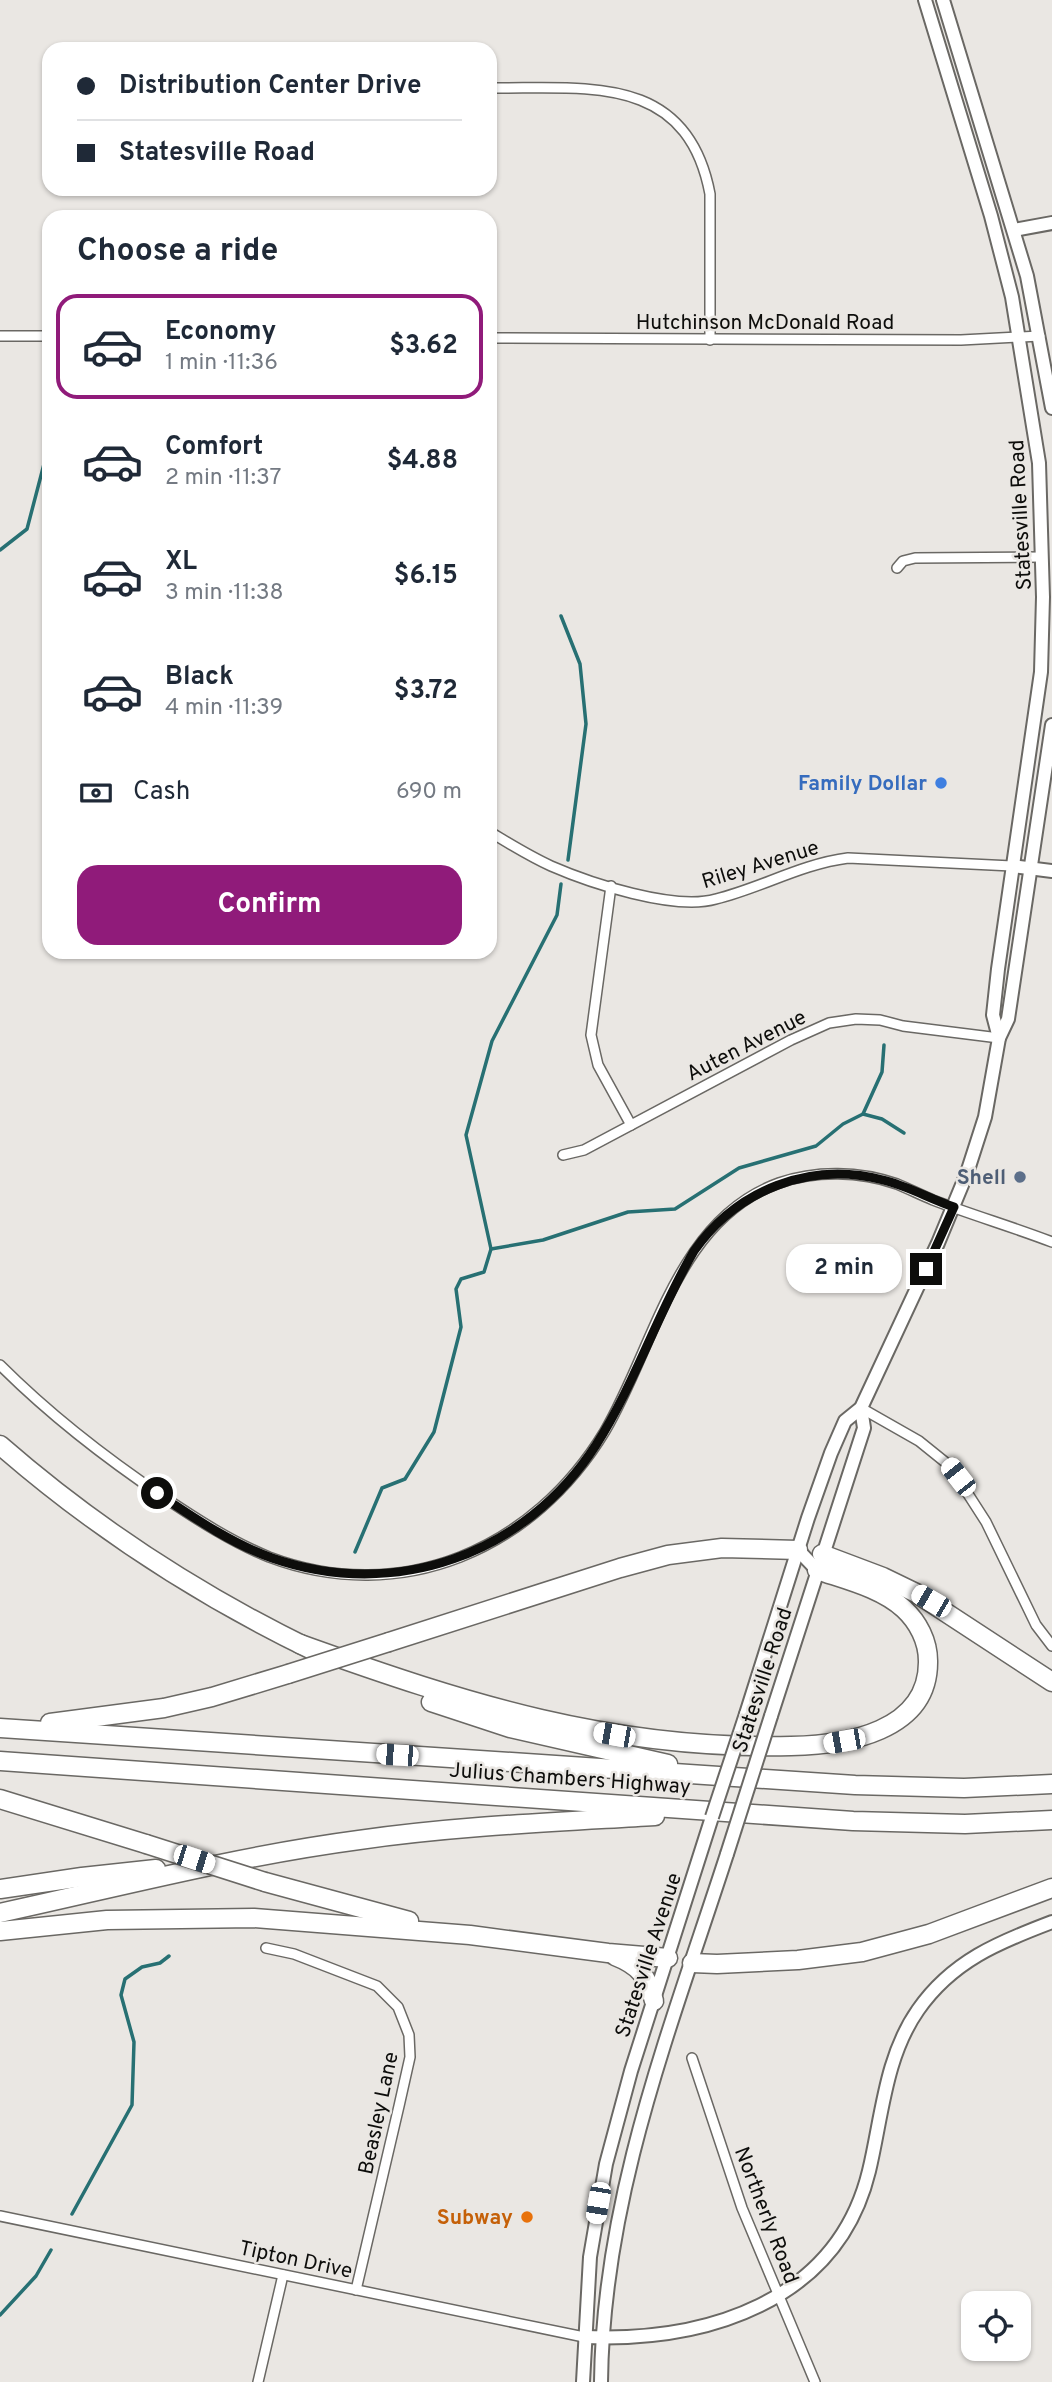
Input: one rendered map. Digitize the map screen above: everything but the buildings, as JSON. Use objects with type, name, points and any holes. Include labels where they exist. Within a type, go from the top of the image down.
[{"type":"highway","points":[[0,1445],[65,1499],[136,1550],[200,1591],[379,1682],[473,1717],[549,1738],[730,1777]]},
{"type":"highway","points":[[4,1728],[164,1708],[212,1697],[668,1555],[722,1548],[798,1550]]},
{"type":"highway","points":[[300,1644],[434,1692],[504,1712],[576,1728],[651,1740],[714,1745],[829,1744],[883,1730],[903,1715],[923,1687],[928,1655],[923,1635],[904,1609],[820,1562]]},
{"type":"highway","points":[[820,1562],[883,1577],[916,1593],[1052,1682]]},
{"type":"highway","name":"Julius Chambers Highway","points":[[4,1728],[927,1788],[1052,1784]]},
{"type":"highway","name":"Julius Chambers Highway","points":[[0,1761],[902,1823],[965,1824],[1052,1820]]},
{"type":"highway","points":[[0,1799],[265,1882],[392,1918],[470,1935]]},
{"type":"highway","points":[[0,1913],[314,1846],[423,1832],[718,1812]]},
{"type":"highway","points":[[0,1889],[101,1874],[227,1863]]},
{"type":"highway","points":[[692,1963],[798,1960],[862,1952],[929,1934],[1052,1888]]},
{"type":"highway","points":[[0,1931],[107,1920],[213,1917],[470,1935],[667,1958]]},
{"type":"highway","points":[[608,1953],[628,1961],[642,1971],[654,2001]]},
{"type":"main road","name":"Statesville Road","points":[[925,0],[991,216],[1012,297],[1039,463],[1042,557],[1041,673],[993,1015],[999,1038]]},
{"type":"main road","points":[[943,0],[1027,276],[1052,408]]},
{"type":"main road","points":[[1014,230],[1052,223]]},
{"type":"main road","name":"Statesville Road","points":[[798,1550],[845,1421],[861,1408],[954,1207],[985,1117],[999,1038],[1008,1019],[1052,725]]},
{"type":"main road","points":[[1012,866],[1052,871]]},
{"type":"main road","name":"Statesville Road","points":[[692,1963],[864,1428],[861,1408]]},
{"type":"main road","points":[[798,1550],[820,1562]]},
{"type":"main road","name":"Statesville Avenue","points":[[583,2382],[590,2256],[603,2177],[616,2123],[798,1550]]},
{"type":"main road","points":[[584,2337],[602,2338],[691,2328],[746,2313],[779,2298],[793,2288],[821,2263],[845,2231],[855,2212],[868,2175],[891,2069],[902,2038],[918,2010],[944,1979],[974,1956],[991,1946],[1052,1922]]},
{"type":"main road","points":[[667,1958],[692,1963]]},
{"type":"main road","name":"Statesville Avenue","points":[[601,2382],[602,2338],[615,2233],[629,2164],[692,1963]]},
{"type":"street","points":[[497,88],[614,91],[646,102],[675,123],[696,151],[709,194],[710,340]]},
{"type":"street","points":[[0,336],[42,336]]},
{"type":"street","name":"Hutchinson McDonald Road","points":[[497,338],[710,340],[1040,336]]},
{"type":"street","points":[[897,568],[903,561],[915,558],[1042,557]]},
{"type":"street","name":"Riley Avenue","points":[[497,836],[552,866],[611,886],[677,902],[717,899],[824,861],[848,858],[1012,866]]},
{"type":"street","points":[[611,886],[591,1035],[598,1065],[631,1125]]},
{"type":"street","name":"Auten Avenue","points":[[563,1155],[584,1150],[791,1040],[829,1023],[856,1019],[880,1020],[903,1026],[999,1038]]},
{"type":"street","points":[[0,1365],[63,1422],[125,1470],[235,1541],[269,1557],[312,1569],[349,1573],[402,1572],[442,1563],[493,1542],[538,1512],[569,1482],[612,1418],[694,1251],[714,1226],[744,1201],[765,1189],[794,1179],[836,1174],[884,1180],[1052,1242]]},
{"type":"street","points":[[861,1408],[919,1441],[950,1466],[986,1522],[1036,1625],[1052,1646]]},
{"type":"street","name":"Beasley Lane","points":[[267,1948],[294,1954],[377,1986],[398,2007],[409,2035],[410,2057],[400,2106],[356,2290]]},
{"type":"street","name":"Northerly Road","points":[[692,2058],[742,2208],[815,2382]]},
{"type":"street","name":"Tipton Drive","points":[[0,2216],[584,2337]]},
{"type":"street","points":[[258,2382],[283,2274]]},
{"type":"waterway","points":[[0,550],[27,529],[42,472]]},
{"type":"waterway","points":[[561,616],[580,664],[586,724],[568,860]]},
{"type":"waterway","points":[[355,1552],[382,1488],[405,1479],[434,1432],[461,1327],[456,1289],[461,1279],[484,1272],[491,1249],[466,1135],[492,1041],[557,915],[561,884]]},
{"type":"waterway","points":[[491,1249],[543,1240],[628,1212],[675,1209],[739,1168],[816,1146],[843,1124],[863,1114],[882,1072],[884,1045]]},
{"type":"waterway","points":[[863,1114],[882,1119],[904,1133]]},
{"type":"waterway","points":[[72,2214],[132,2105],[134,2042],[121,1995],[125,1979],[142,1967],[160,1963],[169,1956]]},
{"type":"waterway","points":[[0,2315],[36,2276],[51,2250]]},
{"type":"place","name":"Family Dollar","points":[[941,783]]},
{"type":"place","name":"Shell","points":[[1020,1177]]},
{"type":"place","name":"Subway","points":[[527,2217]]},
{"type":"route","points":[[157,1493],[235,1541],[269,1557],[303,1567],[360,1574],[402,1572],[442,1563],[503,1537],[538,1512],[569,1482],[617,1408],[694,1251],[714,1226],[751,1197],[779,1183],[808,1176],[836,1174],[884,1180],[954,1207],[926,1269]]}]
